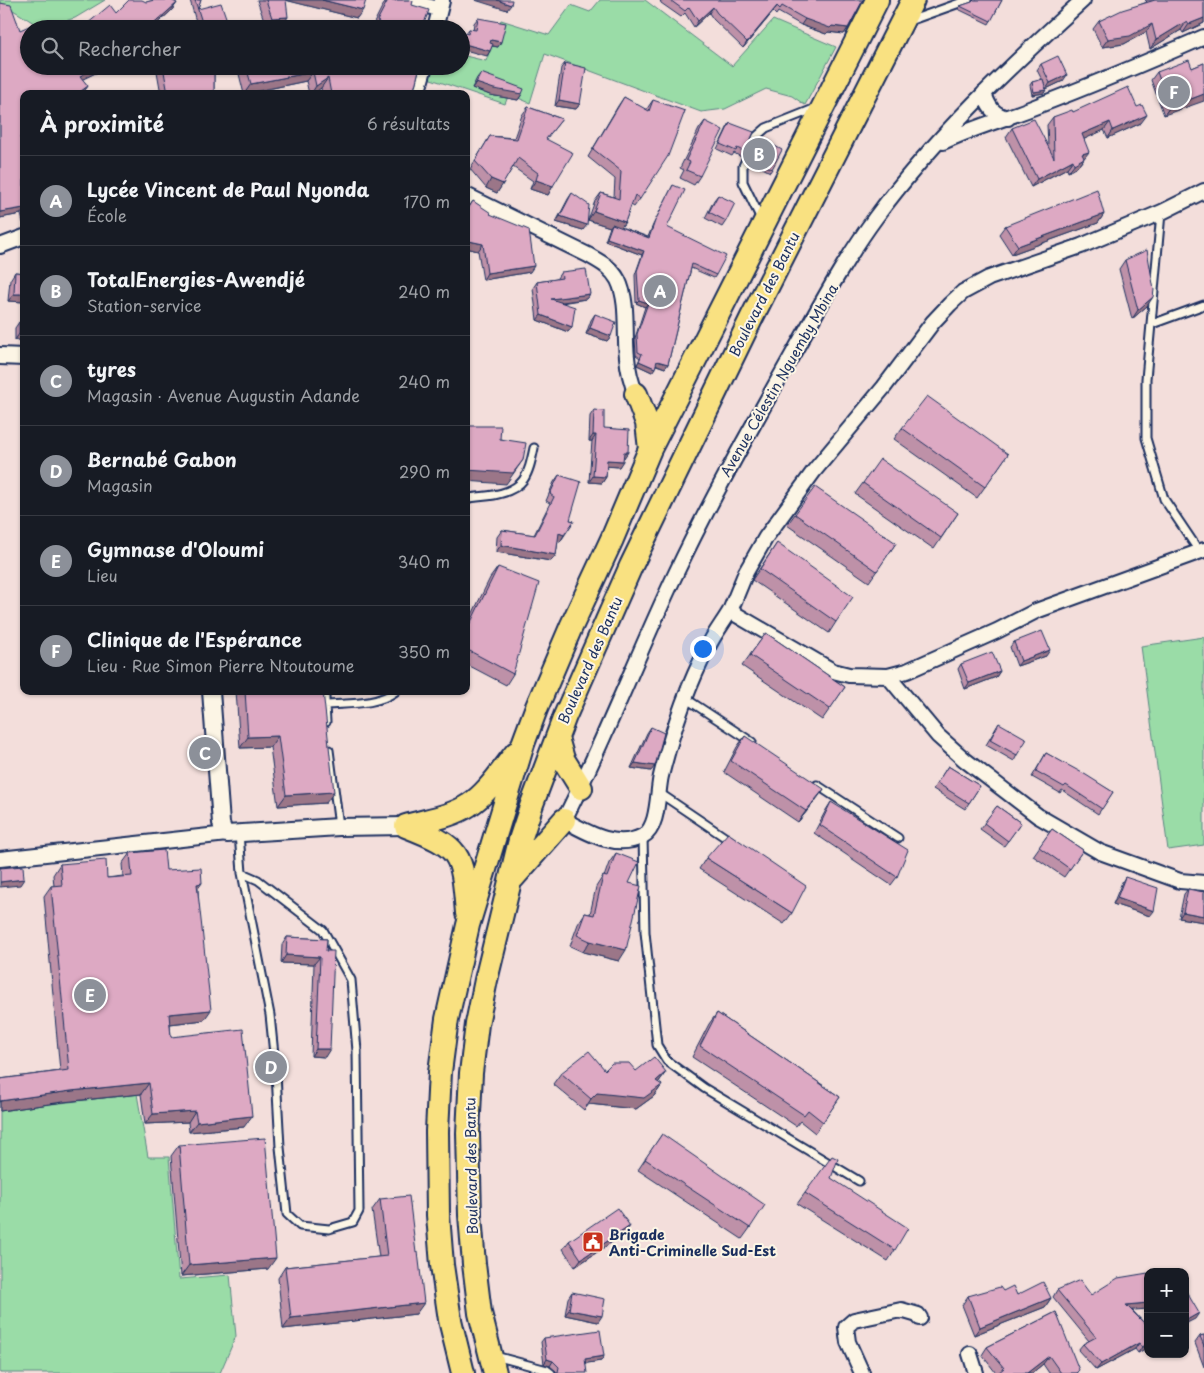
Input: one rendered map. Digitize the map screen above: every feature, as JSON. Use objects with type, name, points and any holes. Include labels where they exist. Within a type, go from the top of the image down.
[{"type":"highway","points":[[462,1373],[450,1320],[442,1265],[438,1216],[437,1131],[440,1072],[447,1019],[468,925],[523,744],[571,627],[612,539],[650,449],[677,399],[763,224],[826,104],[877,0]]},
{"type":"highway","name":"Boulevard des Bantu","points":[[492,1364],[480,1313],[470,1215],[468,1133],[472,1073],[486,980],[509,883],[532,804],[556,738],[632,566],[752,317],[913,0]]},
{"type":"highway","points":[[636,394],[655,404],[677,399]]},
{"type":"highway","points":[[636,394],[647,423],[650,449]]},
{"type":"highway","points":[[556,738],[563,760],[581,788]]},
{"type":"highway","points":[[406,826],[453,812],[469,805],[491,783],[523,744]]},
{"type":"highway","points":[[509,883],[564,820]]},
{"type":"highway","points":[[406,826],[445,843],[455,852],[463,869],[468,925]]},
{"type":"street","points":[[399,0],[441,5],[437,20]]},
{"type":"street","name":"Avenue Célestin Nguemby Mbina","points":[[564,820],[581,788],[674,576],[728,468],[858,243],[887,203],[984,93],[1083,0]]},
{"type":"street","points":[[936,146],[967,130],[1008,118],[1110,78],[1204,37]]},
{"type":"street","points":[[419,90],[423,75]]},
{"type":"street","points":[[984,93],[989,107],[1000,116],[1008,118]]},
{"type":"street","points":[[564,820],[588,833],[619,842],[643,836],[651,829],[655,819],[658,792],[668,753],[685,698],[708,647],[730,611],[746,572],[766,537],[803,486],[889,381],[933,322],[950,304],[963,292],[988,278],[1081,246],[1204,192]]},
{"type":"street","points":[[470,197],[588,255],[604,264],[612,272],[618,280],[623,296],[627,358],[636,394]]},
{"type":"street","points":[[0,246],[20,238]]},
{"type":"street","points":[[0,356],[20,357]]},
{"type":"street","points":[[730,611],[833,672],[849,675],[888,676],[907,671],[997,631],[1036,611],[1201,551]]},
{"type":"street","points":[[888,676],[938,736],[965,760],[1038,816],[1100,852],[1180,881],[1204,883]]},
{"type":"street","points":[[211,695],[220,823],[223,830],[233,834]]},
{"type":"street","points":[[0,859],[233,834],[339,827],[406,826]]},
{"type":"street","points":[[862,1373],[848,1342],[846,1327],[854,1320],[901,1310],[918,1315],[920,1318]]},
{"type":"street","points":[[970,1354],[976,1373]]},
{"type":"lane","points":[[902,23],[968,0]]},
{"type":"lane","points":[[763,224],[743,182],[743,166],[757,136],[766,128],[826,104]]},
{"type":"lane","points":[[1162,212],[1146,379],[1146,438],[1164,498],[1201,551]]},
{"type":"lane","points":[[1152,324],[1204,305]]},
{"type":"lane","points":[[470,498],[514,490],[524,481],[534,448]]},
{"type":"lane","points":[[324,695],[327,731]]},
{"type":"lane","points":[[325,705],[368,702],[382,699],[389,695]]},
{"type":"lane","points":[[685,698],[759,746]]},
{"type":"lane","points":[[328,741],[339,827]]},
{"type":"lane","points":[[808,779],[898,838]]},
{"type":"lane","points":[[658,792],[736,844]]},
{"type":"lane","points":[[233,834],[270,1015],[287,1214],[300,1226],[328,1229],[353,1222],[359,1211],[357,1051],[351,980],[324,930],[258,880],[242,873]]},
{"type":"lane","points":[[643,836],[645,932],[657,1044],[667,1061],[704,1088],[859,1181]]},
{"type":"lane","points":[[492,1364],[547,1370],[551,1373]]},
{"type":"green space","points":[[0,0],[105,0],[68,20],[29,20],[0,2]]},
{"type":"green space","points":[[600,0],[645,0],[732,66],[773,20],[836,47],[805,105],[792,96],[766,89],[725,109],[701,112],[545,54],[530,103],[509,94],[505,104],[470,92],[470,90],[464,90],[425,77],[426,75],[470,75],[470,57],[486,61],[501,20],[549,35],[571,5],[590,12]]},
{"type":"green space","points":[[1204,637],[1204,845],[1168,850],[1141,646]]},
{"type":"green space","points":[[137,1094],[148,1157],[169,1157],[179,1279],[230,1275],[236,1336],[220,1373],[0,1373],[0,1110]]},
{"type":"building","points":[[129,0],[142,0],[146,2],[171,0],[177,3],[158,20],[92,20],[110,5],[116,13]]},
{"type":"building","points":[[195,0],[201,0],[198,9],[221,3],[227,20],[201,20]]},
{"type":"building","points":[[266,0],[286,0],[288,17],[272,18]]},
{"type":"building","points":[[322,0],[366,0],[363,10]]},
{"type":"building","points":[[388,0],[409,0],[413,1],[412,5],[429,10],[425,20],[378,20]]},
{"type":"building","points":[[497,0],[512,0],[511,5]]},
{"type":"building","points":[[670,0],[863,0],[848,28],[832,26],[830,28],[805,19],[782,6],[780,9],[777,6],[747,42],[713,7],[698,21],[689,7],[685,11]]},
{"type":"building","points":[[974,0],[1002,0],[991,21],[960,6]]},
{"type":"building","points":[[1155,0],[1204,0],[1204,18],[1189,24],[1187,21],[1156,40],[1152,24],[1130,36],[1108,39],[1099,21],[1122,10]]},
{"type":"building","points":[[0,3],[11,5],[20,30],[20,75],[82,75],[80,76],[88,86],[82,90],[20,90],[20,209],[0,212]]},
{"type":"building","points":[[478,18],[506,23],[501,42],[491,40],[490,43],[493,44],[490,51],[470,45],[470,29],[476,30]]},
{"type":"building","points":[[1058,56],[1067,75],[1050,83],[1041,64]]},
{"type":"building","points":[[1189,60],[1192,68],[1204,63],[1204,94],[1170,107],[1157,72]]},
{"type":"building","points":[[565,63],[586,68],[580,104],[559,100]]},
{"type":"building","points":[[481,73],[524,89],[522,94],[494,89],[476,83]]},
{"type":"building","points":[[165,75],[214,75],[214,90],[167,90]]},
{"type":"building","points":[[248,75],[298,75],[251,84]]},
{"type":"building","points":[[314,75],[418,75],[414,90],[330,90],[328,78],[316,86]]},
{"type":"building","points":[[1043,79],[1046,90],[1034,92],[1032,82]]},
{"type":"building","points":[[1128,87],[1137,107],[1142,105],[1147,115],[1113,130],[1110,122],[1082,134],[1089,152],[1082,154],[1084,158],[1074,164],[1073,160],[1037,179],[1012,128],[1034,119],[1054,158],[1053,117],[1072,110],[1073,112]]},
{"type":"building","points":[[624,97],[649,111],[653,100],[685,111],[668,156],[640,199],[635,195],[625,222],[594,211],[601,193],[619,199],[621,171],[593,149]]},
{"type":"building","points":[[528,107],[562,119],[546,139],[573,153],[553,186],[536,180],[538,173],[518,158],[503,184],[491,179],[475,161],[490,136],[517,139]]},
{"type":"building","points":[[705,121],[723,130],[700,176],[686,170],[690,162],[686,160]]},
{"type":"building","points":[[730,123],[754,132],[745,152],[737,148],[736,151],[720,144]]},
{"type":"building","points":[[762,139],[782,150],[772,169],[753,159]]},
{"type":"building","points":[[673,185],[685,190],[667,227],[726,256],[716,275],[692,264],[668,364],[657,361],[655,368],[639,361],[642,354],[638,352],[637,334],[648,303],[639,300],[637,271],[644,251],[607,238],[612,224],[649,238],[655,221]]},
{"type":"building","points":[[1097,189],[1104,214],[1018,246],[1005,226]]},
{"type":"building","points":[[572,193],[589,205],[587,225],[560,216]]},
{"type":"building","points":[[718,195],[735,203],[726,221],[709,212]]},
{"type":"building","points":[[473,201],[490,214],[529,230],[534,266],[487,273],[483,244],[470,241],[470,206]]},
{"type":"building","points":[[1147,250],[1154,290],[1153,297],[1138,310],[1125,260]]},
{"type":"building","points":[[586,269],[590,294],[551,299],[575,307],[572,327],[541,315],[537,282],[562,278],[561,272]]},
{"type":"building","points":[[15,272],[20,273],[20,294],[14,294]]},
{"type":"building","points":[[595,314],[616,322],[611,336],[590,328]]},
{"type":"building","points":[[927,396],[1008,454],[985,487],[902,428]]},
{"type":"building","points":[[594,410],[604,411],[604,428],[629,430],[628,452],[624,452],[623,461],[607,460],[606,477],[593,476],[596,435],[593,435]]},
{"type":"building","points":[[470,426],[501,426],[500,439],[526,443],[523,460],[513,473],[470,470]]},
{"type":"building","points":[[880,459],[958,513],[941,538],[863,483]]},
{"type":"building","points":[[559,475],[581,482],[570,520],[574,521],[564,535],[559,533],[556,555],[501,545],[502,530],[535,535],[554,497],[550,494]]},
{"type":"building","points":[[815,487],[896,543],[877,571],[795,514]]},
{"type":"building","points":[[777,543],[853,597],[836,622],[760,569]]},
{"type":"building","points":[[498,567],[539,583],[513,674],[470,651],[470,624]]},
{"type":"building","points":[[1042,631],[1050,650],[1021,661],[1014,642]]},
{"type":"building","points":[[766,633],[845,687],[830,709],[750,655]]},
{"type":"building","points":[[992,652],[1000,671],[969,683],[961,664]]},
{"type":"building","points":[[245,695],[323,695],[334,792],[286,795],[278,736],[248,737]]},
{"type":"building","points":[[999,723],[1027,739],[1017,755],[990,740]]},
{"type":"building","points":[[651,727],[664,733],[655,766],[635,763]]},
{"type":"building","points":[[745,736],[824,789],[806,811],[731,761]]},
{"type":"building","points":[[1046,753],[1113,792],[1102,809],[1066,785],[1064,787],[1036,771]]},
{"type":"building","points":[[948,766],[980,786],[969,803],[937,783]]},
{"type":"building","points":[[831,802],[908,850],[897,877],[820,825]]},
{"type":"building","points":[[997,806],[1021,823],[1008,841],[984,823]]},
{"type":"building","points":[[1052,829],[1083,850],[1070,869],[1039,847]]},
{"type":"building","points":[[728,833],[806,886],[792,913],[706,858]]},
{"type":"building","points":[[164,850],[166,870],[201,868],[202,883],[197,884],[211,1010],[169,1014],[171,1037],[243,1029],[252,1116],[197,1122],[195,1111],[153,1114],[149,1083],[0,1101],[0,1079],[69,1070],[51,886],[62,885],[60,864],[106,860],[107,878],[132,876],[130,853]]},
{"type":"building","points":[[616,853],[639,862],[629,883],[641,886],[626,950],[590,941],[577,935],[585,913],[594,915],[603,876],[607,877]]},
{"type":"building","points":[[23,866],[24,879],[0,882],[0,868]]},
{"type":"building","points":[[1125,877],[1158,888],[1154,911],[1117,898]]},
{"type":"building","points":[[1188,889],[1204,892],[1204,916],[1183,912]]},
{"type":"building","points":[[287,937],[327,939],[326,951],[334,951],[330,1049],[316,1049],[320,957],[286,955]]},
{"type":"building","points":[[717,1013],[840,1097],[823,1122],[808,1110],[804,1115],[700,1046]]},
{"type":"building","points":[[589,1051],[605,1070],[612,1063],[629,1063],[636,1071],[654,1057],[666,1072],[656,1081],[662,1085],[644,1098],[597,1093],[591,1099],[561,1073]]},
{"type":"building","points":[[662,1134],[765,1205],[750,1228],[645,1159]]},
{"type":"building","points":[[265,1138],[276,1258],[189,1265],[179,1145]]},
{"type":"building","points":[[832,1156],[838,1159],[831,1178],[908,1228],[895,1250],[805,1193]]},
{"type":"building","points":[[409,1196],[424,1303],[291,1318],[285,1267],[387,1256],[380,1199]]},
{"type":"building","name":"Brigade Anti-Criminelle Sud-Est","points":[[617,1208],[630,1226],[581,1259],[569,1241]]},
{"type":"building","points":[[1144,1274],[1144,1303],[1126,1305],[1144,1323],[1144,1346],[1142,1347],[1139,1343],[1101,1364],[1083,1344],[1096,1337],[1057,1290],[1080,1280],[1091,1295],[1118,1278]]},
{"type":"building","points":[[1043,1282],[1051,1298],[980,1327],[968,1296],[1000,1287],[1003,1291],[1013,1286],[1017,1295]]},
{"type":"building","points":[[572,1292],[605,1299],[602,1316],[569,1310]]},
{"type":"building","points":[[1189,1296],[1199,1313],[1189,1319]]},
{"type":"building","points":[[1056,1312],[1079,1370],[1076,1373],[1061,1373],[1049,1356],[1027,1373],[998,1373],[1004,1368],[987,1347]]},
{"type":"building","points":[[600,1330],[604,1356],[585,1359],[587,1373],[556,1373],[559,1367],[553,1361],[547,1359],[544,1338]]},
{"type":"building","points":[[1204,1335],[1204,1346],[1200,1336]]},
{"type":"place","name":"Clinique de l'Espérance","points":[[1174,92]]},
{"type":"place","name":"TotalEnergies-Awendjé","points":[[759,154]]},
{"type":"place","name":"Lycée Vincent de Paul Nyonda","points":[[660,291]]},
{"type":"place","name":"tyres","points":[[205,753]]},
{"type":"place","name":"Gymnase d'Oloumi","points":[[90,995]]},
{"type":"place","name":"Bernabé Gabon","points":[[271,1067]]},
{"type":"place","name":"Brigade Anti-Criminelle Sud-Est","points":[[593,1242]]}]
